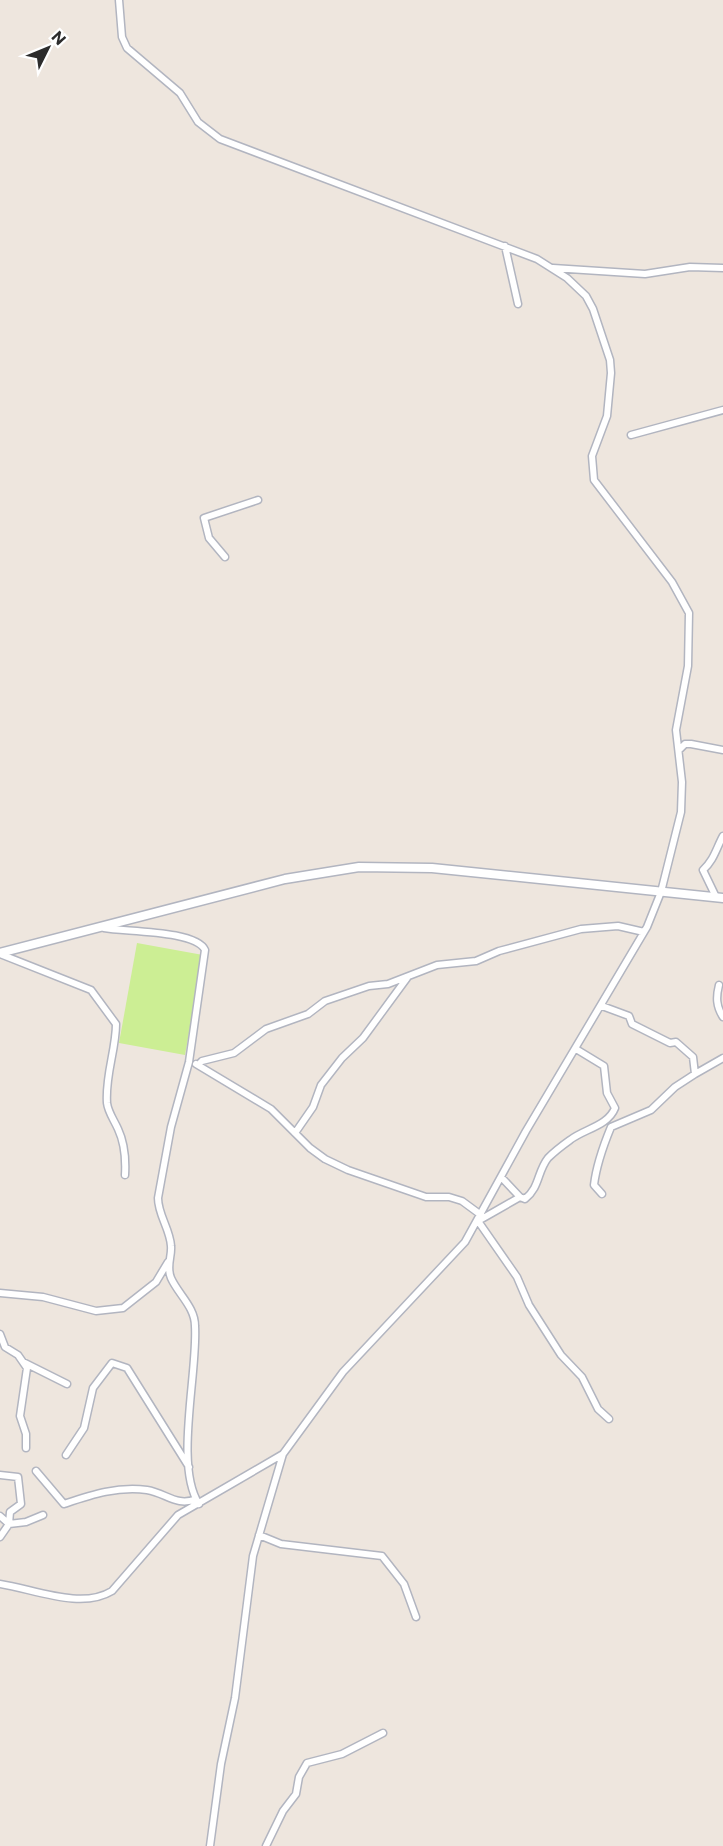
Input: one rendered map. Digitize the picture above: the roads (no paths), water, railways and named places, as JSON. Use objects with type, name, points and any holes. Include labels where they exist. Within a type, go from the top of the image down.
[{"type":"main road","points":[[0,954],[285,879],[359,867],[432,868],[720,898]]},
{"type":"street","points":[[119,0],[122,37],[127,48],[180,93],[198,122],[220,139],[505,246],[551,267],[586,296],[597,318],[610,360],[607,416],[592,456],[594,480],[672,582],[689,613],[688,666],[676,721],[682,782],[681,812],[661,892],[644,932],[501,1177],[480,1218],[447,1263],[413,1295],[342,1372],[283,1454],[259,1535],[248,1591],[238,1676],[221,1764],[210,1846]]},
{"type":"street","points":[[505,246],[518,304]]},
{"type":"street","points":[[551,267],[645,274],[690,267],[723,268]]},
{"type":"street","points":[[631,435],[723,410]]},
{"type":"street","points":[[225,557],[209,538],[204,518],[258,500]]},
{"type":"street","points":[[679,750],[685,744],[723,750]]},
{"type":"street","points":[[720,898],[703,870],[713,861],[716,848],[723,836]]},
{"type":"street","points":[[198,1065],[202,1061],[234,1053],[266,1029],[308,1014],[325,1001],[369,986],[388,984],[407,978],[437,965],[476,962],[499,951],[581,929],[618,926],[644,932]]},
{"type":"street","points":[[100,927],[131,933],[176,935],[203,945],[205,957],[189,1062],[171,1126],[158,1198],[158,1207],[171,1245],[169,1260],[171,1278],[191,1310],[196,1327],[194,1377],[187,1431],[189,1468],[198,1502]]},
{"type":"street","points":[[0,954],[91,990],[116,1024],[114,1049],[107,1071],[107,1102],[125,1148],[125,1174]]},
{"type":"street","points":[[295,1133],[313,1107],[321,1085],[342,1058],[363,1038],[407,978]]},
{"type":"street","points":[[719,985],[718,1008],[723,1017]]},
{"type":"street","points":[[602,1006],[629,1016],[632,1024],[670,1043],[676,1042],[693,1057],[695,1074]]},
{"type":"street","points":[[501,1177],[520,1197],[525,1199],[535,1192],[548,1159],[572,1138],[607,1120],[615,1108],[607,1093],[604,1066],[576,1049]]},
{"type":"street","points":[[602,1194],[594,1185],[595,1172],[603,1157],[611,1127],[651,1110],[675,1087],[723,1058]]},
{"type":"street","points":[[189,1062],[271,1108],[325,1159],[348,1170],[426,1197],[450,1197],[462,1201],[480,1218],[517,1277],[529,1305],[561,1355],[582,1377],[598,1409],[609,1419]]},
{"type":"street","points":[[480,1218],[520,1197]]},
{"type":"street","points":[[0,1293],[43,1297],[96,1311],[123,1308],[156,1282],[169,1260]]},
{"type":"street","points":[[0,1334],[5,1347],[18,1354],[24,1363],[28,1377],[20,1416],[26,1434],[26,1448]]},
{"type":"street","points":[[24,1363],[67,1384]]},
{"type":"street","points":[[66,1455],[84,1428],[93,1388],[112,1363],[127,1368],[189,1468]]},
{"type":"street","points":[[0,1584],[72,1598],[101,1597],[112,1592],[171,1521],[198,1502],[283,1454]]},
{"type":"street","points":[[36,1471],[64,1504],[105,1490],[148,1490],[176,1502],[198,1502]]},
{"type":"street","points":[[0,1475],[18,1477],[21,1504],[10,1512],[9,1524],[0,1537]]},
{"type":"street","points":[[0,1516],[9,1524],[26,1522],[43,1515]]},
{"type":"street","points":[[259,1535],[281,1544],[381,1556],[405,1584],[416,1617]]},
{"type":"street","points":[[266,1846],[283,1811],[296,1794],[299,1777],[307,1763],[342,1754],[382,1733]]}]
